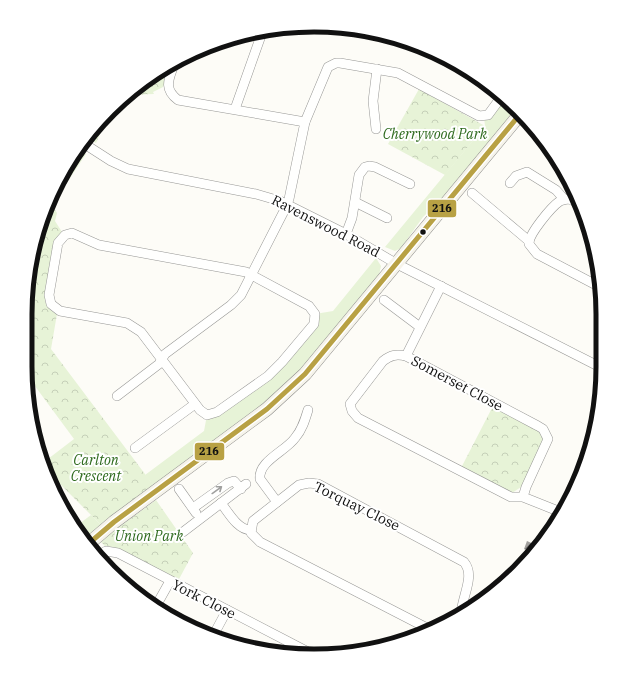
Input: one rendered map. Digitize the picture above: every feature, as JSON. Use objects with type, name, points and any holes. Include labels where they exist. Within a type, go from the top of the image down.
[{"type":"street","points":[[235,109],[261,37]]},
{"type":"street","points":[[117,396],[159,364],[165,354],[236,300],[252,275],[286,205],[305,122],[325,71],[336,63],[398,73],[479,116],[488,115],[499,101]]},
{"type":"street","points":[[376,129],[373,101],[377,69]]},
{"type":"street","points":[[172,70],[168,84],[170,94],[178,100],[305,122]]},
{"type":"street","points":[[92,541],[112,524],[282,396],[312,366],[516,118]]},
{"type":"street","name":"Ravenswood Road","points":[[87,146],[111,161],[128,169],[256,194],[286,205],[346,234],[397,264],[596,365]]},
{"type":"street","points":[[346,234],[352,218],[359,175],[365,167],[369,166],[410,184]]},
{"type":"street","points":[[510,183],[516,176],[527,172],[556,190],[564,200]]},
{"type":"street","points":[[472,193],[529,241],[532,250],[537,254],[594,284]]},
{"type":"street","points":[[529,241],[534,230],[554,207],[564,200],[572,200]]},
{"type":"street","points":[[355,202],[387,218]]},
{"type":"street","points":[[69,234],[76,234],[99,245],[246,272],[252,275],[309,306],[315,314],[314,324],[276,368],[217,412],[207,415],[195,404],[141,332],[130,324],[60,310],[51,304],[49,295],[58,243],[62,237],[69,234]]},
{"type":"street","points":[[406,356],[441,286]]},
{"type":"street","points":[[384,300],[420,327]]},
{"type":"street","name":"Somerset Close","points":[[524,497],[526,487],[548,439],[543,429],[406,356],[393,355],[383,361],[350,404],[354,414],[358,418],[512,497],[524,497],[557,510]]},
{"type":"street","points":[[135,448],[195,404]]},
{"type":"street","points":[[277,502],[262,482],[259,475],[270,460],[294,440],[302,427],[308,410]]},
{"type":"street","points":[[183,532],[244,487],[234,481],[228,483],[193,508]]},
{"type":"street","name":"Torquay Close","points":[[250,530],[251,525],[256,518],[299,485],[313,483],[457,557],[467,565],[469,576],[461,607]]},
{"type":"street","points":[[179,489],[201,519]]},
{"type":"street","points":[[221,503],[238,524],[250,530],[254,537],[260,542],[425,627]]},
{"type":"street","name":"York Close","points":[[102,553],[106,551],[118,553],[301,648]]},
{"type":"street","points":[[158,602],[170,581]]},
{"type":"street","points":[[215,631],[226,610]]},
{"type":"green space","points":[[169,73],[163,87],[153,92],[154,94],[135,96]]},
{"type":"green space","name":"Cherrywood Park","points":[[419,89],[485,126],[445,175],[388,144]]},
{"type":"green space","points":[[499,101],[513,115],[438,203],[423,217],[401,248],[395,251],[385,247],[485,126],[484,117]]},
{"type":"green space","points":[[104,126],[96,143],[91,140]]},
{"type":"green space","name":"Carlton Crescent","points":[[83,152],[86,154],[57,198]]},
{"type":"green space","name":"Carlton Crescent","points":[[53,206],[57,213],[55,221],[62,232],[48,279],[45,297],[46,303],[50,310],[57,314],[51,349],[154,486],[101,525],[55,479],[47,459],[74,439],[33,383],[32,314],[34,277],[37,259]]},
{"type":"green space","points":[[376,258],[381,266],[379,275],[325,344],[301,371],[257,410],[154,486],[145,475],[204,431],[207,415],[277,369],[315,314],[333,311]]},
{"type":"green space","points":[[493,406],[524,420],[539,430],[543,436],[543,447],[521,487],[512,493],[461,468]]},
{"type":"green space","name":"Union Park","points":[[156,500],[193,553],[178,581],[113,547],[105,546],[100,541]]},
{"type":"green space","points":[[91,515],[101,525],[88,536],[80,523]]},
{"type":"building","points":[[527,541],[534,544],[528,551],[524,549]]},
{"type":"transit line","name":"216","points":[[92,541],[114,522],[267,409],[305,374],[516,118]]}]
